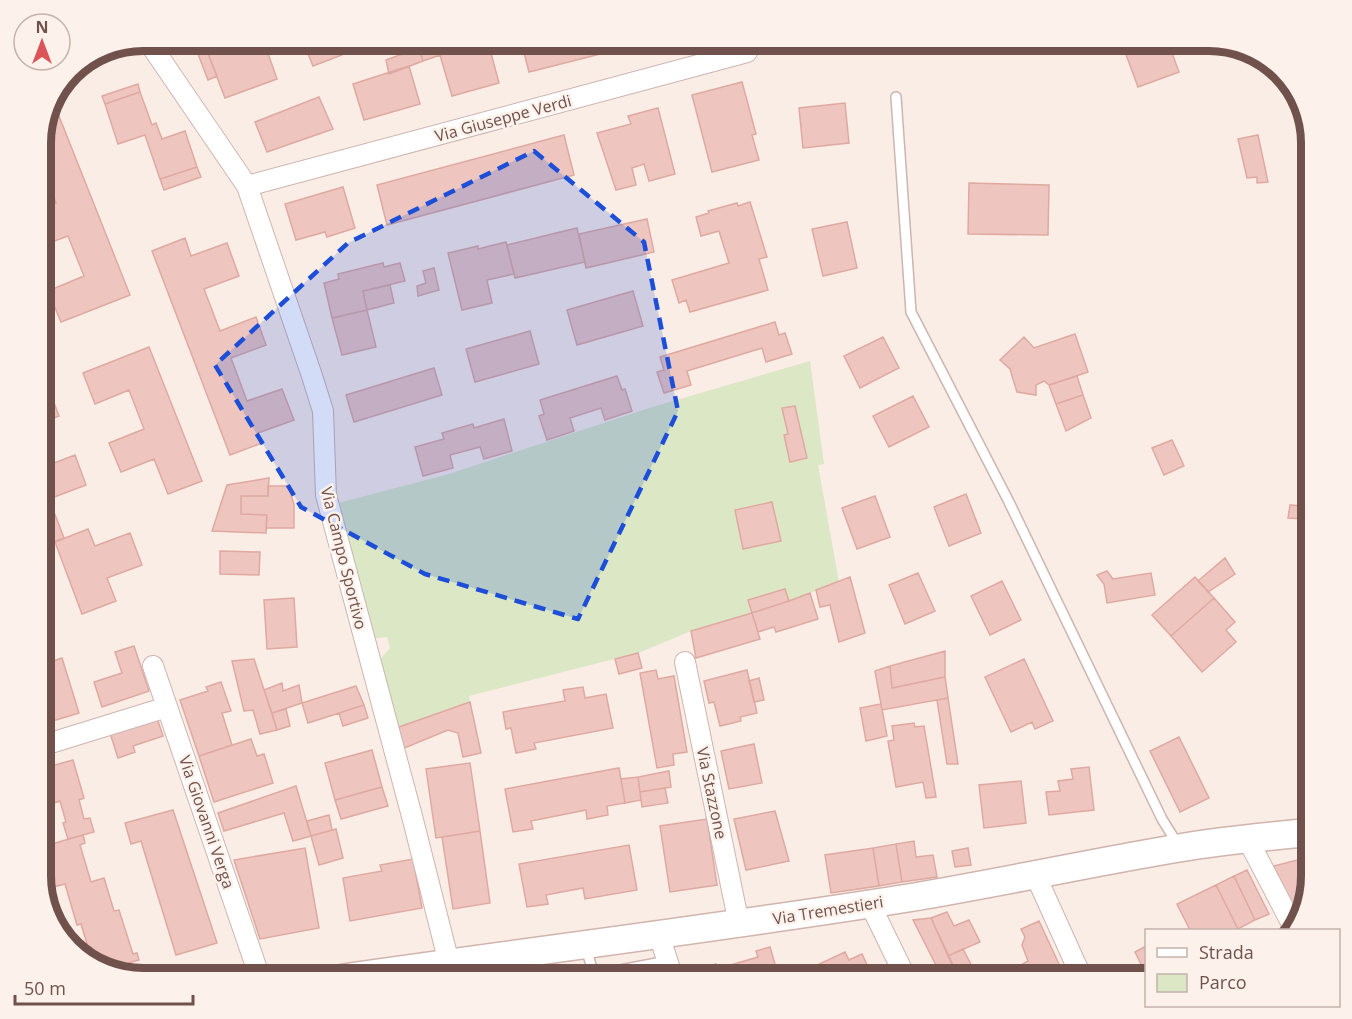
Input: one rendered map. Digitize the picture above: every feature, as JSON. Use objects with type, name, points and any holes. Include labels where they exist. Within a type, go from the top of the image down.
[{"type":"main road","name":"Via Tremestieri","points":[[414,968],[739,924],[910,898],[1180,848],[1301,833]]},
{"type":"street","name":"Via Campo Sportivo","points":[[155,51],[247,186],[323,411],[326,495],[449,963]]},
{"type":"street","name":"Via Giuseppe Verdi","points":[[247,186],[747,51]]},
{"type":"street","name":"Via Stazzone","points":[[685,662],[739,924]]},
{"type":"street","name":"Via Giovanni Verga","points":[[153,666],[257,968]]},
{"type":"street","points":[[51,743],[167,706]]},
{"type":"street","points":[[1248,838],[1290,920]]},
{"type":"street","points":[[1035,874],[1077,968]]},
{"type":"street","points":[[870,904],[901,968]]},
{"type":"street","points":[[659,935],[669,968]]},
{"type":"lane","points":[[896,97],[910,312],[1010,502],[1162,819],[1180,848]]},
{"type":"lane","points":[[586,945],[592,968]]},
{"type":"highlighted area","points":[[534,151],[644,242],[678,411],[578,619],[425,574],[301,507],[215,365],[348,243]]},
{"type":"green space","points":[[810,361],[824,464],[818,465],[839,582],[789,601],[691,631],[638,653],[469,696],[470,702],[396,728],[378,665],[390,648],[387,637],[376,638],[368,632],[338,503],[449,474],[649,408]]},
{"type":"building","points":[[197,51],[207,51],[217,76],[208,80]]},
{"type":"building","points":[[207,51],[267,51],[277,79],[225,98]]},
{"type":"building","points":[[307,51],[352,51],[313,66]]},
{"type":"building","points":[[411,51],[420,51],[423,61],[389,74],[386,60]]},
{"type":"building","points":[[420,51],[439,51],[440,55],[423,61]]},
{"type":"building","points":[[455,51],[490,51],[499,83],[452,96],[440,55]]},
{"type":"building","points":[[524,51],[612,51],[529,72]]},
{"type":"building","points":[[1125,51],[1171,51],[1179,72],[1138,87]]},
{"type":"building","points":[[409,66],[420,104],[364,120],[353,84]]},
{"type":"building","points":[[742,82],[756,134],[752,135],[759,160],[712,172],[692,95]]},
{"type":"building","points":[[138,84],[140,92],[105,104],[102,96]]},
{"type":"building","points":[[140,92],[152,125],[156,123],[162,139],[185,131],[197,167],[160,179],[145,135],[118,144],[105,104]]},
{"type":"building","points":[[319,97],[333,129],[267,152],[255,122]]},
{"type":"building","points":[[845,103],[849,143],[803,148],[799,108]]},
{"type":"building","points":[[658,108],[675,174],[649,181],[644,164],[632,168],[636,185],[616,190],[597,133],[631,124],[628,116]]},
{"type":"building","points":[[57,111],[130,295],[61,322],[51,298],[51,290],[84,276],[68,236],[51,242],[51,205],[56,203],[51,190],[51,137]]},
{"type":"building","points":[[564,135],[574,175],[387,225],[377,185]]},
{"type":"building","points":[[1258,135],[1268,182],[1257,183],[1257,177],[1247,178],[1238,139]]},
{"type":"building","points":[[197,167],[201,177],[164,190],[160,179]]},
{"type":"building","points":[[969,183],[1049,185],[1048,235],[968,234]]},
{"type":"building","points":[[343,187],[355,228],[327,237],[325,232],[296,240],[285,204]]},
{"type":"building","points":[[750,202],[767,257],[759,259],[768,290],[690,312],[686,300],[679,303],[672,280],[729,263],[719,231],[701,236],[696,217],[709,213],[708,211]]},
{"type":"building","points":[[647,219],[654,252],[586,268],[579,234]]},
{"type":"building","points":[[847,222],[857,268],[823,276],[812,229]]},
{"type":"building","points":[[577,228],[585,262],[515,278],[507,245]]},
{"type":"building","points":[[185,238],[191,256],[227,243],[239,276],[204,289],[220,331],[256,317],[266,345],[231,358],[247,401],[282,389],[294,420],[258,433],[262,443],[230,455],[152,251]]},
{"type":"building","points":[[506,242],[514,274],[487,280],[492,303],[462,310],[448,253]]},
{"type":"building","points":[[383,263],[384,267],[400,263],[405,281],[363,291],[367,310],[332,318],[324,283],[339,279],[338,274]]},
{"type":"building","points":[[434,268],[439,290],[418,296],[417,286],[426,283],[423,271]]},
{"type":"building","points":[[390,285],[394,303],[367,310],[363,291]]},
{"type":"building","points":[[633,291],[643,326],[577,345],[567,310]]},
{"type":"building","points":[[367,310],[376,347],[342,355],[332,318]]},
{"type":"building","points":[[775,322],[779,335],[785,333],[792,354],[766,362],[762,348],[687,371],[691,385],[664,393],[657,372],[664,370],[660,357]]},
{"type":"building","points":[[530,331],[539,364],[475,382],[466,349]]},
{"type":"building","points":[[1075,334],[1088,372],[1049,385],[1044,381],[1036,385],[1036,395],[1017,392],[1010,369],[1000,360],[1024,337],[1034,348]]},
{"type":"building","points":[[883,337],[899,368],[860,388],[844,356]]},
{"type":"building","points":[[149,347],[202,481],[168,494],[154,459],[121,472],[109,443],[144,429],[129,390],[95,404],[83,373]]},
{"type":"building","points":[[434,368],[442,395],[354,422],[346,395]]},
{"type":"building","points":[[617,376],[622,390],[625,389],[632,411],[605,420],[601,408],[570,418],[574,431],[547,440],[539,416],[544,414],[540,400]]},
{"type":"building","points":[[1077,376],[1083,395],[1056,404],[1049,385]]},
{"type":"building","points":[[51,395],[59,416],[51,419]]},
{"type":"building","points":[[1083,395],[1091,418],[1066,431],[1056,404]]},
{"type":"building","points":[[913,396],[929,427],[889,447],[873,416]]},
{"type":"building","points":[[795,406],[807,458],[790,462],[784,435],[788,434],[782,408]]},
{"type":"building","points":[[504,419],[512,451],[484,459],[480,447],[450,455],[453,468],[423,476],[415,447],[444,439],[442,433],[473,424],[474,428]]},
{"type":"building","points":[[1172,440],[1184,466],[1164,475],[1152,448]]},
{"type":"building","points":[[75,455],[86,485],[51,498],[51,464]]},
{"type":"building","points":[[269,478],[268,496],[241,496],[241,514],[267,515],[266,533],[212,531],[227,485]]},
{"type":"building","points":[[268,486],[288,486],[294,504],[294,528],[266,528],[267,515],[241,514],[241,496],[268,496]]},
{"type":"building","points":[[966,494],[981,533],[949,546],[934,507]]},
{"type":"building","points":[[875,496],[890,537],[857,549],[842,508]]},
{"type":"building","points":[[772,502],[781,541],[743,549],[735,510]]},
{"type":"building","points":[[51,504],[64,538],[51,543]]},
{"type":"building","points":[[1290,505],[1301,506],[1301,519],[1288,518]]},
{"type":"building","points":[[88,529],[95,546],[130,533],[142,565],[107,578],[116,601],[82,614],[55,542]]},
{"type":"building","points":[[220,551],[260,552],[259,575],[220,574]]},
{"type":"building","points":[[1225,558],[1235,574],[1208,592],[1198,581]]},
{"type":"building","points":[[1107,571],[1113,579],[1151,573],[1155,595],[1107,603],[1104,584],[1097,575]]},
{"type":"building","points":[[918,573],[935,611],[905,624],[889,585]]},
{"type":"building","points":[[850,577],[865,633],[839,642],[830,605],[820,607],[816,590]]},
{"type":"building","points":[[1195,577],[1214,598],[1171,636],[1152,615]]},
{"type":"building","points":[[1002,581],[1021,620],[990,635],[971,596]]},
{"type":"building","points":[[785,589],[789,601],[752,613],[748,600]]},
{"type":"building","points":[[810,593],[818,619],[776,632],[774,627],[758,632],[752,613]]},
{"type":"building","points":[[294,598],[297,647],[267,649],[264,600]]},
{"type":"building","points":[[1214,598],[1235,622],[1226,630],[1236,642],[1202,672],[1171,636]]},
{"type":"building","points":[[752,613],[760,639],[696,658],[691,631]]},
{"type":"building","points":[[134,646],[149,691],[102,707],[94,682],[122,673],[115,652]]},
{"type":"building","points":[[945,651],[945,677],[892,688],[890,666]]},
{"type":"building","points":[[638,653],[642,668],[619,674],[615,659]]},
{"type":"building","points":[[62,658],[79,713],[51,721],[52,680],[51,662]]},
{"type":"building","points":[[254,659],[277,730],[260,734],[253,710],[244,711],[232,661]]},
{"type":"building","points":[[1024,659],[1053,721],[1035,729],[1032,722],[1011,732],[985,677]]},
{"type":"building","points":[[890,666],[892,688],[945,677],[948,698],[882,710],[875,671]]},
{"type":"building","points":[[656,670],[658,679],[674,676],[687,752],[673,754],[674,765],[657,768],[640,673]]},
{"type":"building","points":[[747,670],[757,713],[740,717],[741,721],[720,726],[714,702],[709,703],[704,681]]},
{"type":"building","points":[[759,678],[764,700],[754,702],[749,681]]},
{"type":"building","points":[[221,682],[231,711],[222,713],[232,745],[199,756],[180,700],[208,691],[206,687]]},
{"type":"building","points":[[282,683],[283,691],[299,685],[302,703],[272,713],[264,690]]},
{"type":"building","points":[[356,686],[364,705],[308,723],[302,703]]},
{"type":"building","points":[[583,687],[585,698],[606,694],[613,728],[534,743],[536,749],[516,753],[511,728],[506,729],[503,712],[565,701],[563,690]]},
{"type":"building","points":[[948,698],[958,764],[947,764],[937,700]]},
{"type":"building","points":[[470,702],[481,753],[463,757],[458,733],[448,730],[402,749],[396,728]]},
{"type":"building","points":[[881,704],[887,736],[866,741],[860,708]]},
{"type":"building","points":[[364,705],[368,718],[343,726],[339,713]]},
{"type":"building","points":[[286,709],[290,726],[277,730],[272,713]]},
{"type":"building","points":[[157,718],[163,736],[133,746],[135,752],[118,758],[110,733]]},
{"type":"building","points":[[914,723],[915,727],[924,726],[936,797],[926,798],[923,782],[896,787],[888,741],[894,740],[892,726]]},
{"type":"building","points":[[1179,737],[1209,798],[1180,812],[1150,751]]},
{"type":"building","points":[[251,739],[257,756],[264,754],[273,783],[214,802],[199,756]]},
{"type":"building","points":[[754,744],[762,783],[729,789],[721,751]]},
{"type":"building","points":[[372,750],[382,787],[335,800],[325,763]]},
{"type":"building","points":[[73,760],[84,798],[79,800],[84,819],[90,818],[94,832],[68,839],[60,801],[54,803],[51,798],[51,766]]},
{"type":"building","points":[[470,763],[480,831],[436,838],[426,769]]},
{"type":"building","points":[[1089,767],[1094,810],[1049,815],[1046,792],[1060,791],[1058,781],[1073,779],[1071,769]]},
{"type":"building","points":[[619,768],[625,803],[607,806],[608,815],[587,819],[586,810],[531,821],[533,829],[513,832],[505,789]]},
{"type":"building","points":[[669,771],[671,787],[640,792],[638,777]]},
{"type":"building","points":[[638,777],[641,800],[625,803],[621,779]]},
{"type":"building","points":[[1021,781],[1026,823],[984,828],[979,785]]},
{"type":"building","points":[[296,786],[311,836],[293,841],[284,813],[224,831],[218,813]]},
{"type":"building","points":[[382,787],[388,806],[341,819],[335,800]]},
{"type":"building","points":[[665,788],[668,803],[642,807],[640,792]]},
{"type":"building","points":[[173,810],[217,943],[176,955],[141,841],[131,844],[125,823]]},
{"type":"building","points":[[775,811],[789,861],[746,870],[734,819]]},
{"type":"building","points":[[329,815],[332,830],[311,836],[307,821]]},
{"type":"building","points":[[707,819],[717,885],[670,892],[660,826]]},
{"type":"building","points":[[336,829],[343,858],[319,865],[311,836]]},
{"type":"building","points":[[480,831],[490,903],[453,909],[442,837]]},
{"type":"building","points":[[83,835],[85,843],[80,845],[91,882],[104,878],[114,911],[119,910],[133,954],[137,953],[139,960],[121,965],[113,963],[97,956],[91,947],[88,947],[81,924],[77,925],[65,884],[53,887],[51,844]]},
{"type":"building","points":[[914,841],[916,857],[933,855],[937,877],[902,882],[896,844]]},
{"type":"building","points":[[896,844],[902,882],[879,886],[873,848]]},
{"type":"building","points":[[629,845],[637,890],[585,899],[583,888],[546,895],[548,904],[527,907],[519,864]]},
{"type":"building","points":[[305,848],[319,928],[260,939],[234,860]]},
{"type":"building","points":[[873,848],[879,886],[831,893],[825,855]]},
{"type":"building","points":[[968,848],[971,865],[955,867],[952,851]]},
{"type":"building","points":[[413,859],[422,908],[350,921],[343,878],[382,871],[380,865]]},
{"type":"building","points":[[1301,859],[1299,894],[1294,913],[1270,867]]},
{"type":"building","points":[[1247,870],[1269,914],[1255,920],[1234,876]]},
{"type":"building","points":[[1234,876],[1255,920],[1238,929],[1216,885]]},
{"type":"building","points":[[1216,885],[1238,929],[1190,929],[1177,904]]},
{"type":"building","points":[[947,912],[954,926],[969,920],[980,942],[948,956],[931,918]]},
{"type":"building","points":[[931,918],[953,965],[937,968],[913,920]]},
{"type":"building","points":[[1039,921],[1061,968],[1016,968],[1028,961],[1022,945],[1025,937],[1021,929]]},
{"type":"building","points":[[770,947],[776,968],[720,968],[758,957],[756,951]]},
{"type":"building","points":[[1145,947],[1145,968],[1143,968],[1135,952]]},
{"type":"building","points":[[963,949],[973,968],[954,968],[948,956]]},
{"type":"building","points":[[845,952],[849,960],[862,954],[868,968],[818,968],[817,965]]},
{"type":"building","points":[[716,964],[717,968],[702,968]]}]
